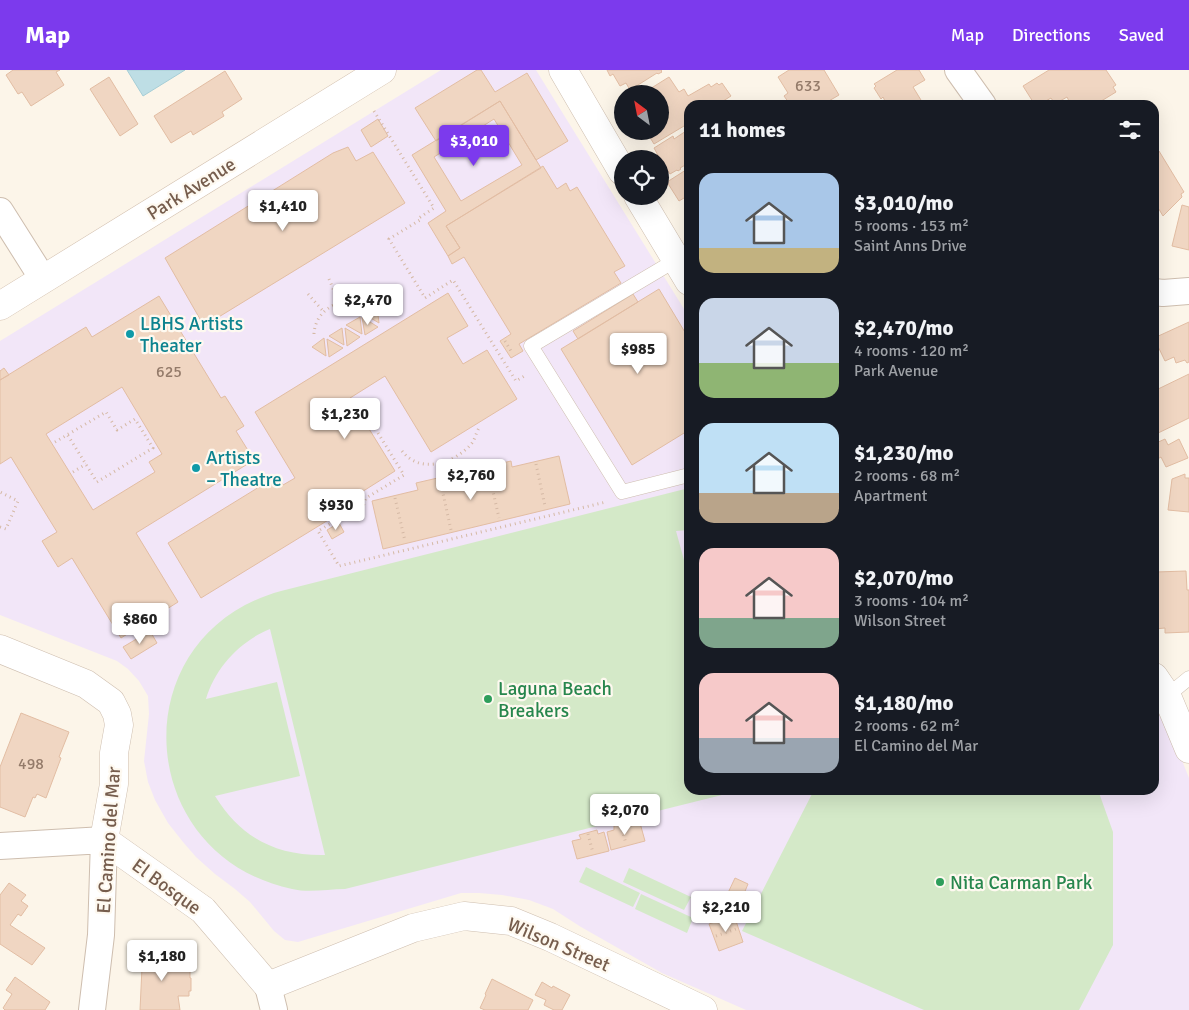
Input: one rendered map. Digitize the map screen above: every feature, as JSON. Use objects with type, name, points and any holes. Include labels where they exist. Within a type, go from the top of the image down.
[{"type":"street","name":"Park Avenue","points":[[0,306],[382,70]]},
{"type":"street","points":[[563,70],[614,157]]},
{"type":"street","points":[[958,70],[979,100]]},
{"type":"street","points":[[643,205],[682,271]]},
{"type":"street","points":[[0,211],[43,279]]},
{"type":"street","points":[[1159,292],[1189,291]]},
{"type":"street","name":"El Camino del Mar","points":[[0,648],[86,684],[111,702],[117,714],[119,725],[114,753],[114,784],[104,840],[102,935],[92,1010]]},
{"type":"street","points":[[1160,686],[1189,749]]},
{"type":"street","points":[[0,846],[104,840]]},
{"type":"street","name":"El Bosque","points":[[104,840],[203,910],[271,998]]},
{"type":"street","name":"Wilson Street","points":[[271,998],[413,928],[464,916],[511,921],[550,936],[703,1010]]},
{"type":"lane","points":[[682,271],[531,346],[622,492],[684,476]]},
{"type":"lane","points":[[1160,686],[1189,678]]},
{"type":"path","points":[[374,111],[434,208],[419,218],[420,220],[389,239],[425,298],[453,280],[516,381],[543,364]]},
{"type":"path","points":[[329,279],[339,303]]},
{"type":"path","points":[[308,294],[324,312]]},
{"type":"path","points":[[314,334],[317,320],[324,312],[339,303],[344,301],[358,302],[363,305]]},
{"type":"path","points":[[357,399],[404,475],[366,498],[364,504],[318,531],[339,566],[616,499],[622,492]]},
{"type":"path","points":[[55,442],[67,434],[106,412],[117,430],[135,419],[153,448],[97,482],[67,434]]},
{"type":"path","points":[[402,451],[414,462],[425,465],[438,464],[463,452],[471,443],[479,428]]},
{"type":"path","points":[[73,472],[86,464]]},
{"type":"path","points":[[536,464],[545,506]]},
{"type":"path","points":[[488,469],[499,518]]},
{"type":"path","points":[[440,480],[451,530]]},
{"type":"path","points":[[0,492],[18,501],[6,529],[0,527]]},
{"type":"path","points":[[395,498],[405,541]]},
{"type":"path","points":[[621,825],[626,844]]},
{"type":"path","points":[[588,834],[593,853]]},
{"type":"path","points":[[716,936],[736,929]]},
{"type":"shaded area","points":[[441,70],[536,70],[614,196],[614,205],[620,205],[684,309],[684,795],[1159,795],[1159,711],[1175,743],[1189,778],[1189,1010],[746,1010],[662,973],[553,909],[529,900],[479,893],[461,893],[298,942],[285,940],[274,931],[250,902],[196,857],[168,823],[155,800],[148,782],[144,761],[149,714],[148,696],[139,681],[117,661],[0,615],[0,341]]},
{"type":"green space","name":"Laguna Beach Breakers","points":[[684,489],[684,530],[676,531],[684,560],[684,795],[722,795],[345,889],[312,891],[292,889],[239,868],[200,834],[176,791],[166,744],[172,696],[193,651],[229,615],[281,591]],"holes":[[[270,629],[325,855],[291,852],[261,842],[236,823],[215,796],[300,776],[277,682],[206,699],[222,666],[230,657],[239,648]]]},
{"type":"green space","name":"Nita Carman Park","points":[[811,795],[1100,795],[1113,832],[1113,945],[1079,1010],[924,1010],[742,931]]},
{"type":"green space","points":[[586,867],[640,893],[633,907],[579,882]]},
{"type":"green space","points":[[629,868],[691,897],[684,910],[623,882]]},
{"type":"green space","points":[[641,894],[693,918],[687,933],[635,909]]},
{"type":"water","points":[[127,70],[185,70],[143,96]]},
{"type":"building","points":[[13,70],[60,70],[56,72],[64,85],[31,106],[22,92],[18,94],[6,75]]},
{"type":"building","points":[[477,70],[481,70],[495,92],[527,73],[568,141],[536,160],[500,101],[436,141],[415,108]]},
{"type":"building","points":[[607,70],[662,70],[662,72],[638,85],[627,85],[626,83],[619,85],[613,74],[610,76]]},
{"type":"building","points":[[789,70],[824,70],[839,95],[830,100],[787,100],[784,96],[788,93],[778,77]]},
{"type":"building","points":[[897,70],[919,70],[925,80],[913,87],[921,100],[884,100],[883,97],[881,99],[874,88],[876,86],[874,84]]},
{"type":"building","points":[[1049,70],[1106,70],[1116,85],[1113,87],[1116,92],[1103,100],[1068,100],[1067,97],[1062,100],[1052,100],[1051,98],[1048,100],[1032,100],[1023,86]]},
{"type":"building","points":[[225,71],[242,99],[222,112],[224,116],[193,135],[191,131],[171,143],[154,116]]},
{"type":"building","points":[[109,77],[138,124],[120,136],[90,89]]},
{"type":"building","points":[[669,77],[679,92],[684,89],[688,96],[709,84],[711,87],[717,83],[719,85],[722,83],[731,96],[725,100],[684,100],[684,126],[669,135],[669,85],[656,85]]},
{"type":"building","points":[[500,101],[541,168],[446,226],[460,248],[448,256],[428,223],[446,211],[412,155]],"holes":[[[494,119],[522,165],[461,201],[434,157]]]},
{"type":"building","points":[[378,119],[388,136],[371,147],[361,130]]},
{"type":"building","points":[[684,132],[684,166],[670,174],[669,150],[655,150],[654,148],[673,136],[674,139]]},
{"type":"building","points":[[652,140],[661,140],[654,144]]},
{"type":"building","points":[[348,147],[356,161],[373,152],[405,203],[204,326],[165,258],[333,153]]},
{"type":"building","points":[[1159,151],[1184,192],[1181,194],[1182,197],[1163,216],[1159,209]]},
{"type":"building","points":[[543,166],[557,189],[566,183],[570,191],[577,187],[625,266],[614,272],[621,283],[519,344],[523,351],[511,358],[500,341],[511,334],[464,257],[452,264],[448,256],[460,248],[446,226]]},
{"type":"building","points":[[684,171],[684,198],[679,201],[669,185],[669,181]]},
{"type":"building","points":[[1182,205],[1189,207],[1189,250],[1172,246]]},
{"type":"building","points":[[659,289],[684,331],[684,433],[632,465],[561,349]]},
{"type":"building","points":[[448,293],[468,326],[447,338],[463,364],[487,350],[517,399],[431,452],[385,376],[350,398],[395,471],[357,495],[361,500],[201,598],[168,543],[277,476],[283,485],[295,478],[255,412]]},
{"type":"building","points":[[633,294],[638,302],[578,339],[573,331]]},
{"type":"building","name":"Artists – Theatre","points":[[159,296],[221,398],[225,396],[244,426],[236,431],[254,460],[136,533],[178,602],[121,638],[72,558],[58,567],[42,541],[57,532],[11,457],[0,464],[0,380],[86,327],[92,337]],"holes":[[[122,387],[162,454],[149,462],[155,472],[93,510],[46,434]]]},
{"type":"building","points":[[377,307],[379,323],[364,314]]},
{"type":"building","points":[[360,317],[362,334],[346,325]]},
{"type":"building","points":[[362,317],[378,327],[365,335]]},
{"type":"building","points":[[1189,322],[1189,362],[1187,363],[1185,360],[1176,363],[1174,357],[1165,361],[1159,348],[1159,336]]},
{"type":"building","points":[[342,328],[344,345],[329,336]]},
{"type":"building","points":[[345,328],[360,337],[347,346]]},
{"type":"building","points":[[324,338],[326,356],[312,347]]},
{"type":"building","points":[[327,339],[343,348],[329,357]]},
{"type":"building","points":[[4,368],[9,375],[0,380],[0,371]]},
{"type":"building","points":[[1189,374],[1189,418],[1159,433],[1159,389]]},
{"type":"building","points":[[1165,439],[1168,445],[1179,439],[1188,458],[1166,467],[1161,457],[1159,458],[1159,442]]},
{"type":"building","points":[[559,456],[570,504],[383,549],[372,501],[418,490],[416,483],[511,461],[512,467]]},
{"type":"building","points":[[1185,474],[1185,478],[1189,478],[1189,512],[1168,510],[1172,479]]},
{"type":"building","points":[[339,523],[344,532],[332,539],[327,530]]},
{"type":"building","points":[[1186,571],[1187,590],[1189,590],[1189,632],[1165,633],[1165,628],[1159,629],[1159,572]]},
{"type":"building","points":[[150,631],[157,643],[131,659],[123,647]]},
{"type":"building","points":[[21,713],[69,732],[46,798],[37,794],[35,798],[33,797],[25,817],[0,807],[0,767]]},
{"type":"building","points":[[630,822],[631,826],[640,823],[645,841],[611,850],[607,832],[614,830],[614,826]]},
{"type":"building","points":[[597,830],[598,834],[604,832],[609,851],[577,859],[572,841],[581,839],[579,835]]},
{"type":"building","points":[[735,878],[748,884],[741,901],[727,895]]},
{"type":"building","points":[[9,883],[26,895],[21,901],[28,906],[21,916],[18,914],[10,925],[45,948],[32,965],[0,944],[0,895]]},
{"type":"building","points":[[734,915],[743,942],[719,951],[709,924]]},
{"type":"building","points":[[143,946],[168,947],[167,970],[190,971],[191,991],[189,991],[189,996],[178,996],[180,1010],[140,1010]]},
{"type":"building","points":[[15,977],[50,1002],[45,1010],[5,1010],[3,1008],[12,994],[6,990]]},
{"type":"building","points":[[492,979],[533,1000],[528,1010],[485,1010],[480,1008]]},
{"type":"building","points":[[542,982],[570,995],[562,1010],[554,1010],[544,1005],[546,1000],[535,995]]},
{"type":"place","name":"LBHS Artists Theater","points":[[130,334]]},
{"type":"place","name":"Artists – Theatre","points":[[196,468]]},
{"type":"place","name":"Laguna Beach Breakers","points":[[488,699]]},
{"type":"place","name":"Nita Carman Park","points":[[940,882]]}]
